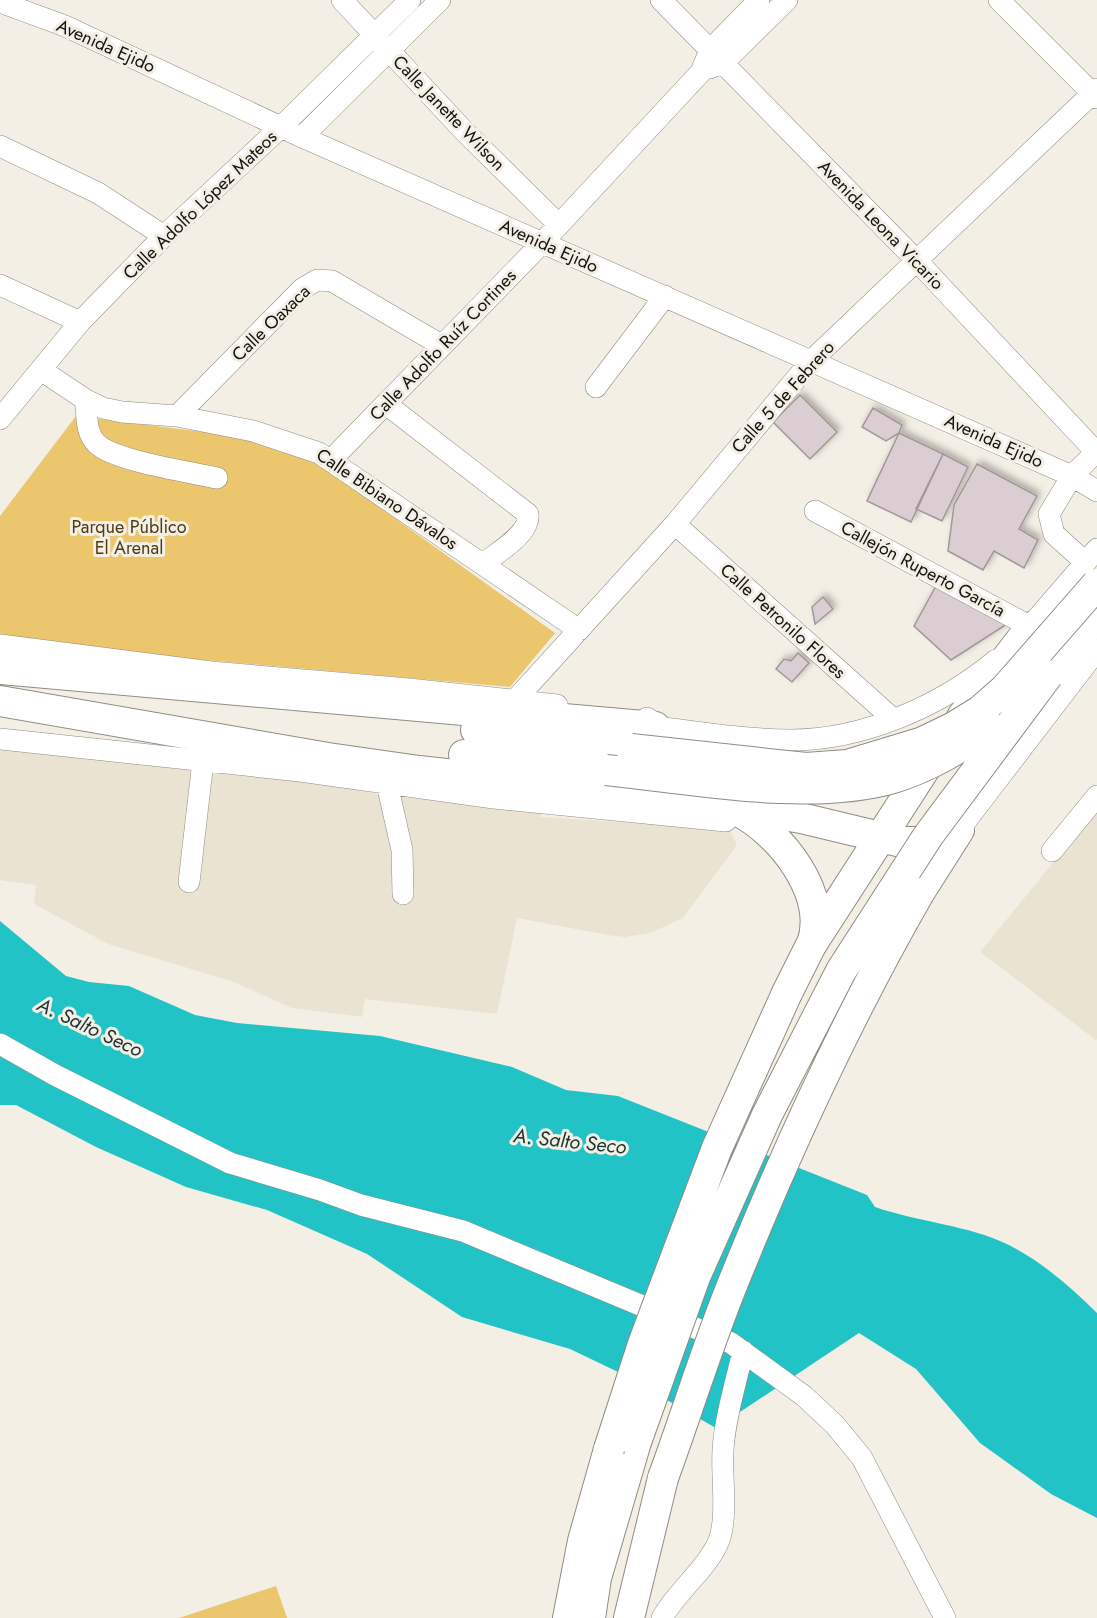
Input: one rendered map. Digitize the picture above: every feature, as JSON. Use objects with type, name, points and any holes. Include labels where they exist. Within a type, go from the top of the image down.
[{"type":"highway","points":[[151,682],[455,727],[631,749],[798,768],[848,765],[923,742],[980,711],[1005,689],[1060,628],[1093,565]]},
{"type":"highway","points":[[568,1618],[583,1541],[622,1445],[766,1115],[841,971],[928,836],[1048,675],[1097,616]]},
{"type":"highway","points":[[590,1618],[643,1344],[717,1148],[811,945],[939,747],[1031,627]]},
{"type":"highway","points":[[0,669],[655,727]]},
{"type":"highway","points":[[0,700],[173,717],[380,747],[800,789],[827,789],[874,782],[911,772],[953,752],[1014,708],[1048,675]]},
{"type":"highway","points":[[0,700],[362,763],[726,813],[801,818],[901,842],[925,843],[943,839],[959,830]]},
{"type":"highway","points":[[726,813],[769,831],[796,865],[812,908],[814,931],[811,945]]},
{"type":"highway","points":[[629,1618],[663,1478],[736,1274],[841,1035],[919,893],[959,830]]},
{"type":"highway","points":[[847,888],[875,879],[887,883],[898,895],[903,921]]},
{"type":"street","points":[[47,0],[65,26]]},
{"type":"street","name":"Calle Janette Wilson","points":[[342,0],[464,131],[558,224]]},
{"type":"street","name":"Calle Adolfo López Mateos","points":[[0,419],[80,322],[164,236],[281,127],[410,0]]},
{"type":"street","name":"Calle Adolfo López Mateos","points":[[302,137],[440,0]]},
{"type":"street","name":"Avenida Leona Vicario","points":[[661,0],[917,261],[1096,452]]},
{"type":"street","name":"Calle Adolfo Ruíz Cortines","points":[[716,57],[759,0]]},
{"type":"street","name":"Calle Adolfo Ruíz Cortines","points":[[332,459],[542,243],[700,72],[787,0]]},
{"type":"street","points":[[999,0],[1096,94]]},
{"type":"street","name":"Avenida Ejido","points":[[0,1],[65,26],[302,137],[1072,476],[1097,491]]},
{"type":"street","name":"Calle 5 de Febrero","points":[[516,699],[675,524],[811,361],[1096,94]]},
{"type":"street","points":[[0,146],[105,197],[164,236]]},
{"type":"street","name":"Calle Oaxaca","points":[[177,416],[302,289],[317,280],[332,281],[441,345]]},
{"type":"street","points":[[0,285],[80,322]]},
{"type":"street","points":[[596,387],[664,296]]},
{"type":"street","name":"Calle Bibiano Dávalos","points":[[41,370],[86,400],[122,412],[177,416],[285,440],[332,459],[579,630]]},
{"type":"street","points":[[86,400],[90,435],[97,444],[115,454],[217,478]]},
{"type":"street","points":[[386,404],[528,514],[529,520],[524,530],[483,564]]},
{"type":"street","points":[[0,645],[211,672],[516,699],[647,718],[653,722],[655,727],[790,740],[825,738],[892,718],[936,700],[956,688],[993,663],[1031,627],[1059,592],[1093,565],[1054,534],[1049,522],[1052,505],[1072,476],[1096,452]]},
{"type":"street","name":"Callejón Ruperto García","points":[[815,511],[1031,627]]},
{"type":"street","name":"Calle Petronilo Flores","points":[[675,524],[892,718]]},
{"type":"street","points":[[1059,592],[1077,586],[1097,589]]},
{"type":"street","points":[[959,830],[1097,650]]},
{"type":"street","points":[[0,739],[300,771],[387,784],[726,813]]},
{"type":"street","points":[[189,882],[203,761]]},
{"type":"street","points":[[387,784],[402,850],[403,894]]},
{"type":"street","points":[[1052,851],[1097,796]]},
{"type":"street","points":[[0,1044],[214,1157],[361,1206],[463,1231],[645,1306],[743,1351],[804,1396],[835,1425],[862,1458],[945,1618]]},
{"type":"street","points":[[662,1618],[670,1604],[705,1565],[718,1543],[722,1524],[723,1447],[743,1351]]},
{"type":"shaded area","points":[[0,745],[318,781],[380,795],[542,809],[541,817],[729,829],[737,845],[683,918],[650,933],[625,937],[517,918],[497,1014],[365,999],[362,1017],[292,1008],[231,981],[108,944],[34,904],[36,885],[0,880]]},
{"type":"shaded area","points":[[1097,809],[1097,1039],[1096,1040],[980,952]]},
{"type":"green space","name":"Parque Público El Arenal","points":[[76,416],[243,437],[312,459],[555,633],[510,687],[148,655],[0,637],[0,516]]},
{"type":"green space","points":[[276,1586],[287,1618],[179,1618]]},
{"type":"water","name":"A. Salto Seco","points":[[0,921],[66,976],[89,982],[129,986],[195,1015],[237,1023],[380,1036],[512,1067],[566,1090],[618,1096],[867,1195],[875,1207],[960,1228],[1009,1245],[1056,1276],[1097,1313],[1097,1518],[1051,1494],[980,1443],[916,1369],[859,1333],[716,1428],[616,1371],[570,1349],[462,1317],[367,1254],[267,1210],[186,1187],[96,1147],[16,1105],[0,1105]]},
{"type":"building","points":[[800,395],[837,432],[810,459],[773,422]]},
{"type":"building","points":[[873,408],[902,425],[899,433],[886,441],[862,427]]},
{"type":"building","points":[[899,433],[943,454],[911,522],[867,501]]},
{"type":"building","points":[[943,454],[968,467],[942,521],[916,509]]},
{"type":"building","points":[[977,464],[1037,496],[1019,529],[1038,540],[1024,568],[994,551],[983,570],[948,551],[954,505]]},
{"type":"building","points":[[936,586],[1007,624],[951,660],[914,626]]},
{"type":"building","points":[[823,597],[833,609],[815,624],[812,607]]},
{"type":"building","points":[[798,653],[809,663],[792,682],[776,669],[784,659],[791,661]]}]
